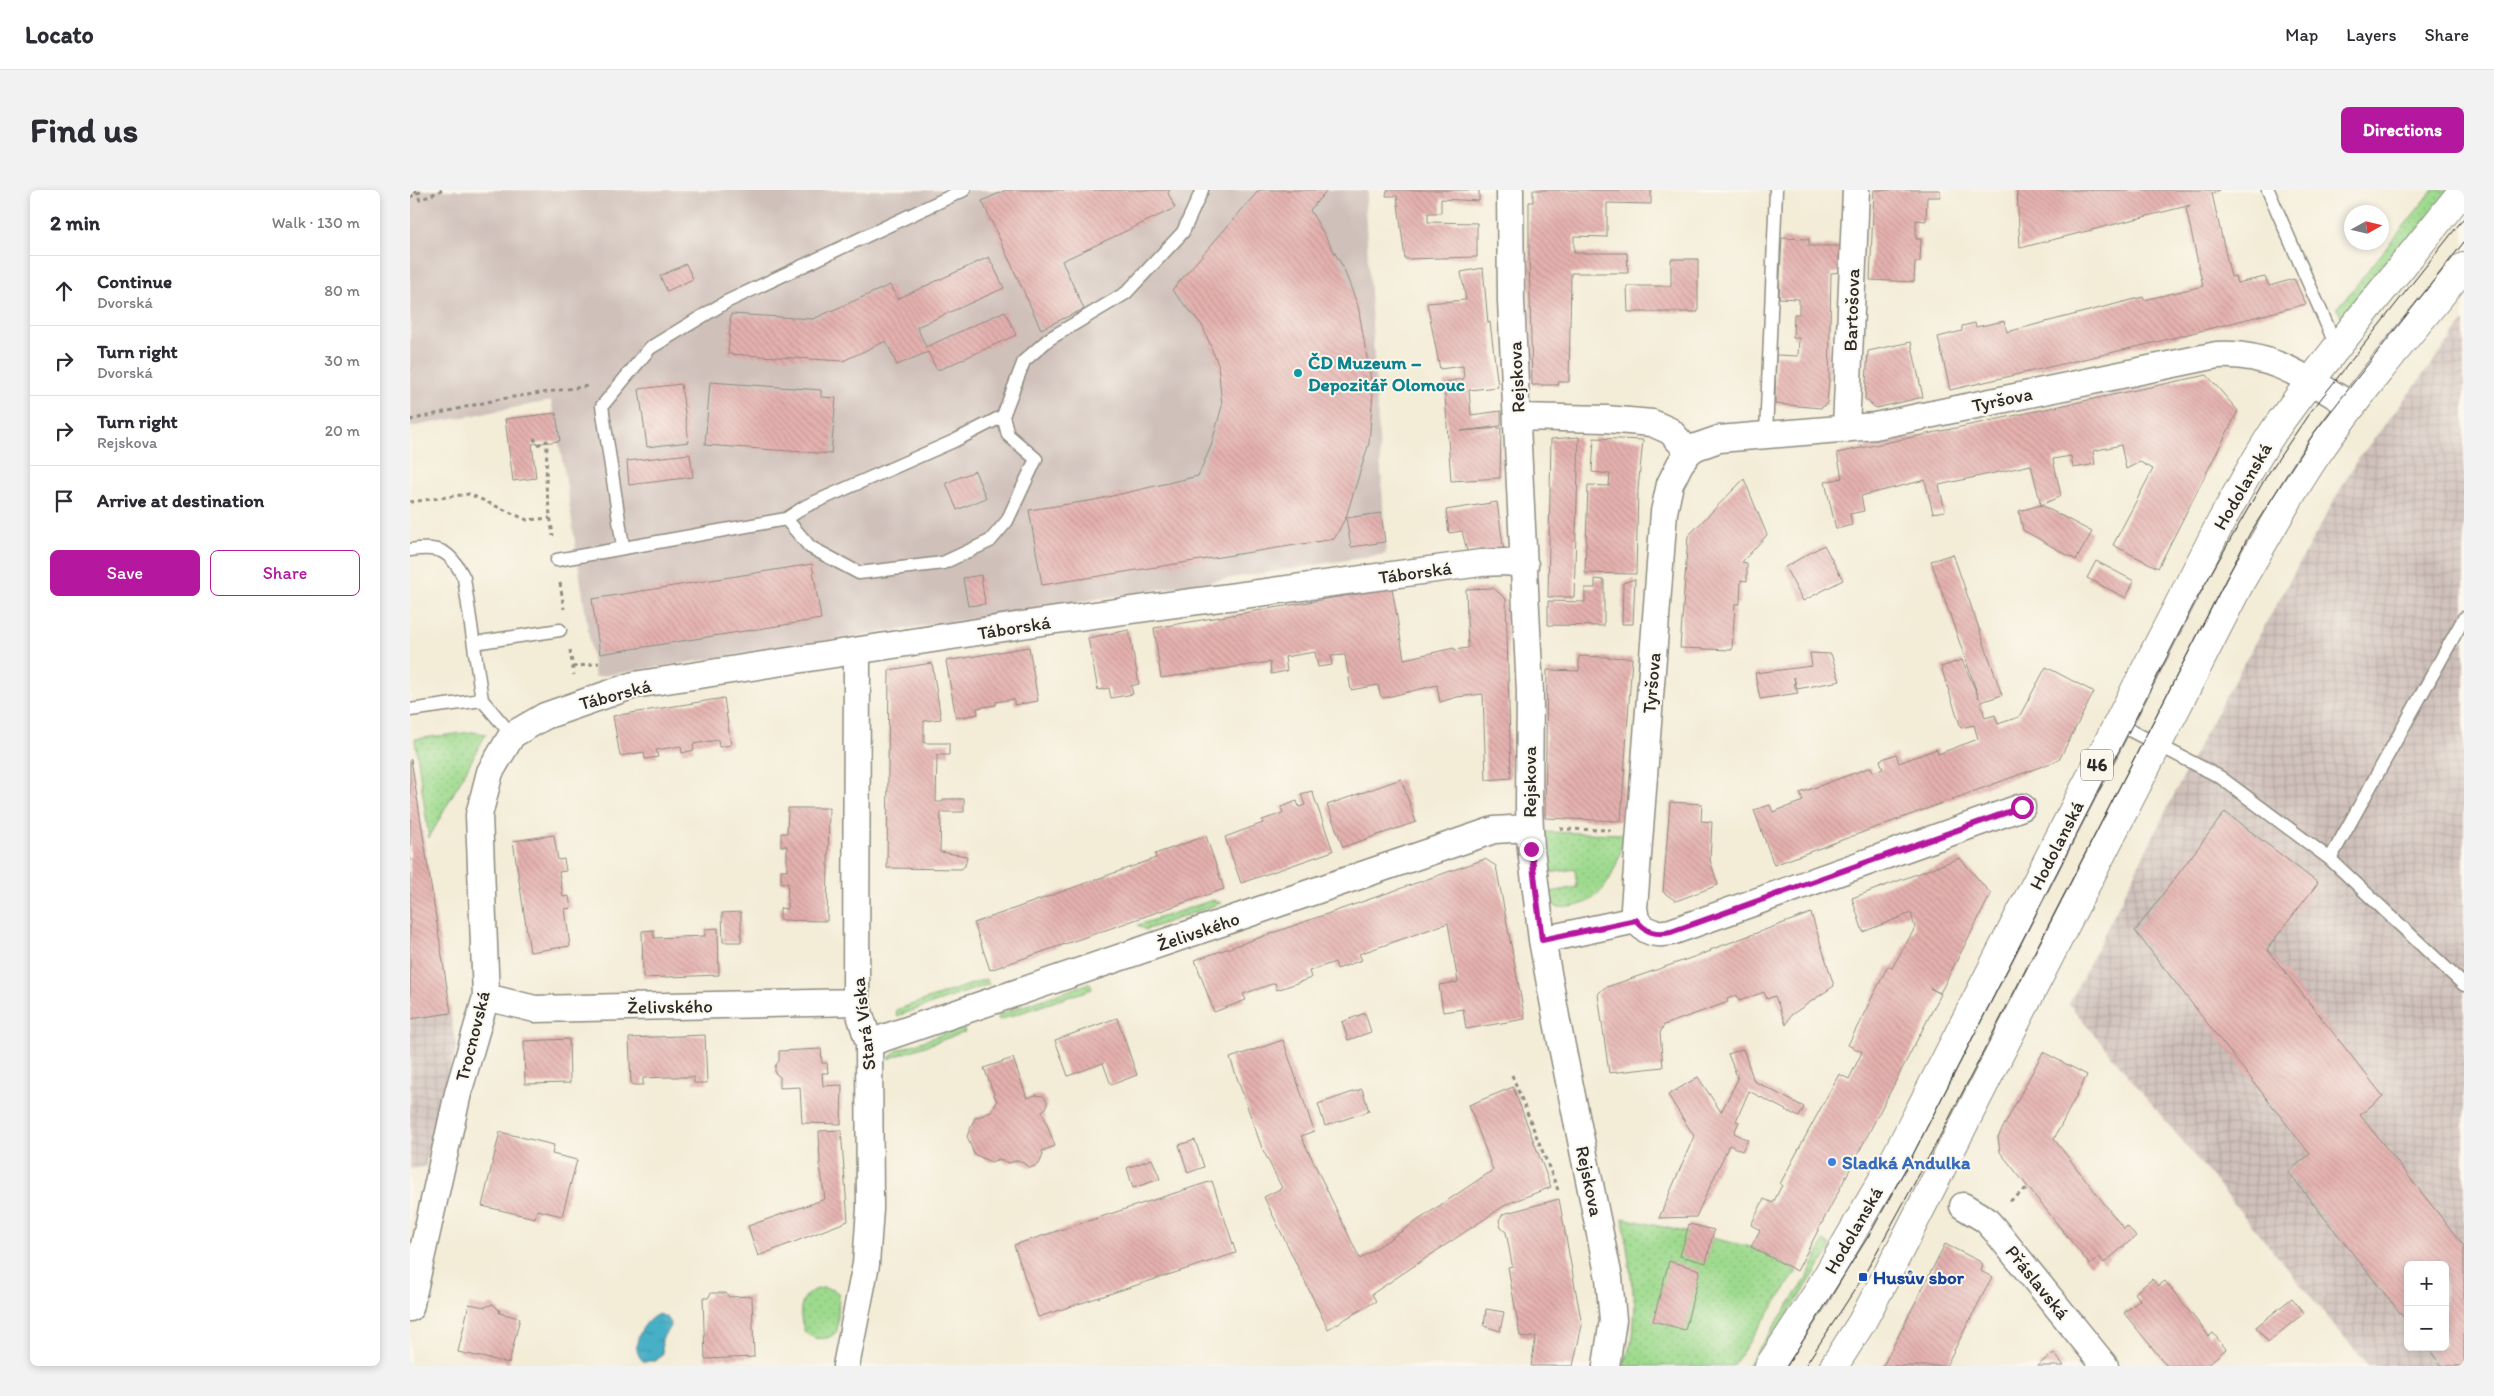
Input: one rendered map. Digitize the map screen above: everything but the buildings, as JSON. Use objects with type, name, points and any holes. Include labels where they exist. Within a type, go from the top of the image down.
[{"type":"main road","name":"Hodolanská","points":[[1769,1366],[1836,1261],[1894,1160],[2222,520],[2252,466],[2277,426],[2312,380],[2464,190]]},
{"type":"main road","points":[[1834,1366],[1862,1322],[1890,1271],[2241,581],[2316,455],[2352,406],[2464,267]]},
{"type":"street","name":"Rejskova","points":[[1510,190],[1512,301],[1530,692],[1540,828],[1542,940],[1609,1278],[1613,1320],[1606,1366]]},
{"type":"street","name":"Bartošova","points":[[1846,429],[1856,190]]},
{"type":"street","name":"Tyršova","points":[[1636,920],[1634,908],[1635,883],[1664,512],[1673,478],[1689,452],[1719,439],[1875,426],[2217,355],[2237,354],[2253,356],[2312,380],[2352,406]]},
{"type":"street","points":[[1518,417],[1606,419],[1652,423],[1670,431],[1689,452]]},
{"type":"street","name":"Táborská","points":[[512,735],[544,716],[578,703],[634,686],[1042,622],[1494,562],[1525,564]]},
{"type":"street","name":"Stará Víska","points":[[846,1366],[870,1234],[869,1043],[856,1002],[857,651]]},
{"type":"street","name":"Trocnovská","points":[[410,1308],[458,1093],[486,996],[479,815],[490,772],[512,735]]},
{"type":"street","points":[[1542,940],[1636,920],[1649,932],[1659,934],[1671,932],[2022,807]]},
{"type":"street","name":"Želivského","points":[[869,1043],[1494,830],[1540,828]]},
{"type":"street","name":"Želivského","points":[[486,996],[535,1009],[856,1002]]},
{"type":"street","name":"Přáslavská","points":[[1963,1206],[1986,1220],[1996,1230],[2105,1366]]},
{"type":"lane","points":[[623,548],[602,406],[650,348],[726,302],[964,190]]},
{"type":"lane","points":[[786,519],[810,547],[859,573],[942,563],[990,541],[1007,522],[1036,459],[1008,435],[1003,416],[1024,361],[1049,339],[1126,293],[1183,232],[1202,190]]},
{"type":"lane","points":[[1766,435],[1776,190]]},
{"type":"lane","points":[[2268,190],[2338,348]]},
{"type":"lane","points":[[557,560],[786,519],[806,506],[954,441],[1003,416]]},
{"type":"lane","points":[[410,550],[431,547],[446,553],[456,562],[464,578],[482,700],[512,735]]},
{"type":"lane","points":[[2330,859],[2464,618]]},
{"type":"lane","points":[[474,643],[560,630]]},
{"type":"lane","points":[[410,710],[482,700]]},
{"type":"lane","points":[[2118,724],[2220,777],[2330,859],[2464,986]]},
{"type":"path","points":[[416,192],[420,200],[442,190]]},
{"type":"path","points":[[410,197],[416,192],[422,191]]},
{"type":"path","points":[[410,420],[500,399],[584,386],[621,383]]},
{"type":"path","points":[[534,438],[537,445],[547,442],[546,486],[554,544]]},
{"type":"path","points":[[410,502],[469,494],[527,520],[550,518]]},
{"type":"path","points":[[1540,828],[1616,830]]},
{"type":"path","points":[[1512,1075],[1562,1199]]},
{"type":"path","points":[[2005,1205],[2028,1188]]},
{"type":"shaded area","points":[[410,190],[1368,190],[1365,208],[1386,554],[595,677],[565,475],[551,401],[410,427]]},
{"type":"shaded area","points":[[2464,322],[2464,1366],[2368,1366],[2069,1004],[2203,737],[2355,463]]},
{"type":"shaded area","points":[[410,772],[456,1047],[425,1167],[410,1169]]},
{"type":"green space","points":[[2433,190],[2453,190],[2346,324],[2337,309],[2385,250],[2389,250],[2389,245]]},
{"type":"green space","points":[[472,732],[486,734],[429,838],[415,739]]},
{"type":"green space","points":[[1538,832],[1625,834],[1617,862],[1605,887],[1585,903],[1572,907],[1556,907],[1546,893],[1577,887],[1575,869],[1542,874]]},
{"type":"green space","points":[[1213,900],[1221,903],[1145,930],[1138,925]]},
{"type":"green space","points":[[986,979],[989,984],[897,1016],[896,1010]]},
{"type":"green space","points":[[1090,983],[1092,989],[999,1020],[997,1015]]},
{"type":"green space","points":[[963,1027],[965,1032],[888,1059],[898,1050]]},
{"type":"green space","points":[[1623,1218],[1751,1247],[1797,1271],[1733,1366],[1623,1366],[1633,1338],[1635,1305]]},
{"type":"green space","points":[[1824,1241],[1832,1247],[1754,1366],[1747,1366],[1807,1278]]},
{"type":"green space","points":[[823,1288],[834,1290],[839,1294],[837,1331],[830,1337],[821,1339],[812,1337],[805,1332],[802,1324],[801,1310],[802,1304],[809,1293]]},
{"type":"water","points":[[659,1314],[669,1319],[670,1322],[669,1329],[662,1339],[662,1355],[656,1361],[643,1361],[637,1349],[639,1334],[653,1317]]},
{"type":"tram line","points":[[1787,1366],[1871,1232],[1906,1168],[2196,600],[2266,477],[2308,415],[2464,218]]},
{"type":"tram line","points":[[1805,1366],[1863,1277],[1938,1140],[2250,533],[2314,433],[2464,242]]},
{"type":"place","name":"ČD Muzeum – Depozitář Olomouc","points":[[1298,373]]},
{"type":"place","name":"Sladká Andulka","points":[[1832,1162]]},
{"type":"place","name":"Husův sbor","points":[[1863,1277]]},
{"type":"route","points":[[1531,849],[1542,940],[1636,920],[1642,928],[1659,934],[1671,932],[2022,807]]}]
